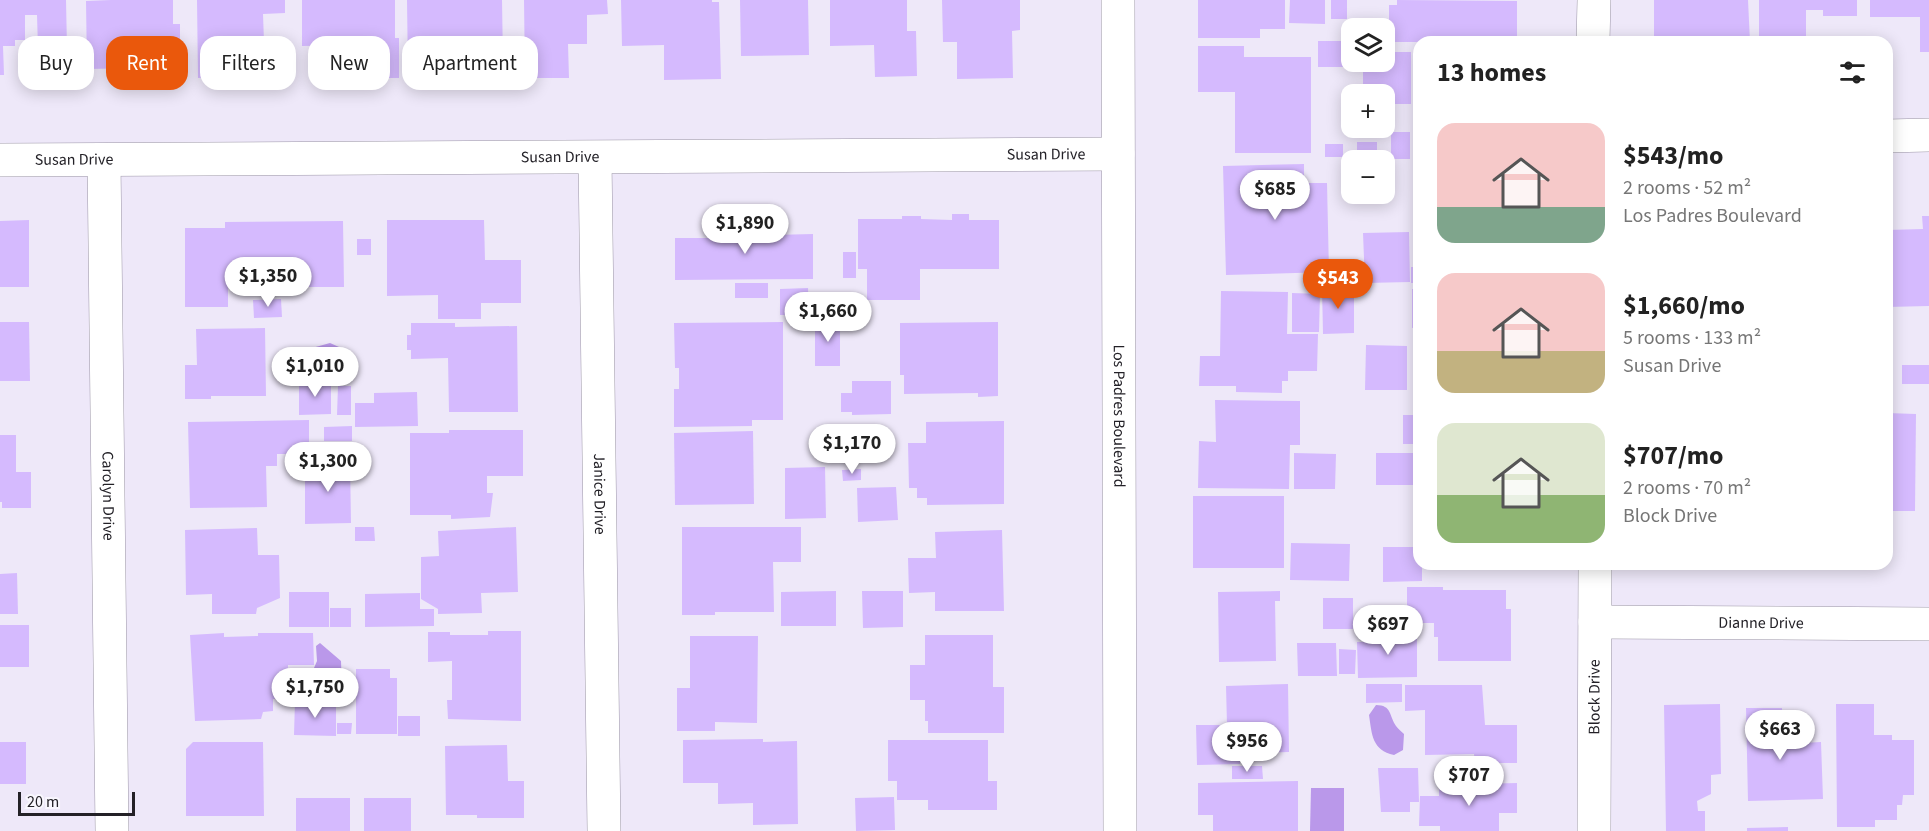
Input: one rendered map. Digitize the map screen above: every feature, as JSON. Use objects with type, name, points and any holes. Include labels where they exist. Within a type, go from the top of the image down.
[{"type":"street","name":"Los Padres Boulevard","points":[[1118,0],[1120,831]]},
{"type":"street","points":[[1593,36],[1594,0]]},
{"type":"street","points":[[1893,136],[1929,135]]},
{"type":"street","name":"Susan Drive","points":[[0,160],[1118,154]]},
{"type":"street","name":"Janice Drive","points":[[595,158],[604,831]]},
{"type":"street","name":"Carolyn Drive","points":[[104,160],[112,831]]},
{"type":"street","name":"Block Drive","points":[[1594,570],[1594,831]]},
{"type":"street","name":"Dianne Drive","points":[[1595,622],[1929,624]]},
{"type":"shaded area","points":[[330,343],[339,347],[341,354],[322,369],[299,376],[284,370],[297,348],[312,348]]},
{"type":"shaded area","points":[[320,643],[341,661],[342,691],[308,691],[295,681],[296,672],[314,668],[317,661],[316,646]]},
{"type":"shaded area","points":[[1376,705],[1388,709],[1396,726],[1404,734],[1403,750],[1394,755],[1381,749],[1374,741],[1369,715]]},
{"type":"shaded area","points":[[1311,788],[1344,788],[1344,831],[1310,831]]},
{"type":"building","points":[[0,0],[66,0],[67,36],[38,36],[37,15],[25,15],[25,36],[18,36],[15,46],[3,46],[4,75],[0,75]]},
{"type":"building","points":[[173,0],[173,24],[180,24],[180,36],[106,36],[106,69],[94,69],[94,36],[87,36],[86,1]]},
{"type":"building","points":[[197,0],[285,0],[285,13],[263,14],[264,36],[200,36],[200,78],[198,78]]},
{"type":"building","points":[[302,0],[395,0],[395,38],[399,38],[399,78],[390,78],[390,36],[308,36],[308,46],[302,46]]},
{"type":"building","points":[[407,0],[502,0],[503,36],[407,36]]},
{"type":"building","points":[[524,0],[607,0],[608,14],[587,15],[587,44],[568,44],[569,78],[538,78],[538,36],[524,36]]},
{"type":"building","points":[[621,0],[712,0],[712,2],[719,2],[721,79],[664,80],[664,45],[622,46]]},
{"type":"building","points":[[740,0],[808,0],[809,55],[741,56]]},
{"type":"building","points":[[830,0],[907,0],[907,31],[916,31],[917,76],[875,77],[874,45],[830,46]]},
{"type":"building","points":[[942,0],[1020,0],[1020,30],[1012,31],[1013,78],[957,79],[957,42],[943,42]]},
{"type":"building","points":[[1198,0],[1285,0],[1285,29],[1260,29],[1260,38],[1198,38]]},
{"type":"building","points":[[1290,0],[1325,0],[1325,24],[1289,23]]},
{"type":"building","points":[[1331,0],[1347,0],[1347,18],[1331,19]]},
{"type":"building","points":[[1397,0],[1517,1],[1517,36],[1413,36],[1413,42],[1395,42],[1395,18],[1389,18],[1389,5],[1397,5]]},
{"type":"building","points":[[1654,0],[1748,0],[1750,36],[1654,36]]},
{"type":"building","points":[[1759,0],[1857,0],[1857,16],[1823,16],[1823,10],[1806,10],[1806,36],[1759,36]]},
{"type":"building","points":[[1870,0],[1929,0],[1929,52],[1920,52],[1920,17],[1870,17]]},
{"type":"building","points":[[1318,41],[1341,41],[1341,67],[1318,67]]},
{"type":"building","points":[[1198,46],[1244,46],[1244,57],[1311,57],[1311,153],[1235,153],[1235,92],[1198,92]]},
{"type":"building","points":[[1395,52],[1411,52],[1411,104],[1395,104],[1395,84],[1363,84],[1363,72],[1395,72]]},
{"type":"building","points":[[1395,132],[1410,132],[1410,159],[1395,159],[1395,150],[1391,150],[1391,138],[1395,138]]},
{"type":"building","points":[[1357,142],[1377,142],[1377,150],[1357,150]]},
{"type":"building","points":[[1325,144],[1343,144],[1341,157],[1325,157]]},
{"type":"building","points":[[1304,164],[1304,183],[1327,183],[1329,272],[1226,275],[1223,166]]},
{"type":"building","points":[[952,214],[969,214],[969,220],[999,220],[999,269],[920,269],[920,300],[867,300],[867,269],[858,269],[858,219],[902,219],[902,216],[921,216],[921,219],[952,220]]},
{"type":"building","points":[[1922,216],[1929,216],[1929,306],[1893,307],[1893,230],[1923,229]]},
{"type":"building","points":[[29,220],[29,287],[0,287],[0,221]]},
{"type":"building","points":[[387,220],[484,220],[485,260],[521,260],[521,303],[481,303],[481,319],[438,319],[438,295],[387,296]]},
{"type":"building","points":[[343,221],[344,287],[228,287],[228,307],[185,307],[185,228],[225,228],[225,222]]},
{"type":"building","points":[[718,222],[773,222],[773,235],[813,234],[813,279],[675,280],[675,238],[718,238]]},
{"type":"building","points":[[1409,232],[1410,282],[1365,283],[1363,233]]},
{"type":"building","points":[[357,239],[371,239],[371,255],[357,255]]},
{"type":"building","points":[[843,252],[856,252],[856,278],[843,278]]},
{"type":"building","points":[[1411,267],[1413,267],[1413,283],[1411,283]]},
{"type":"building","points":[[735,283],[768,283],[768,298],[735,298]]},
{"type":"building","points":[[1322,287],[1354,287],[1354,333],[1323,334]]},
{"type":"building","points":[[808,288],[809,315],[780,315],[780,289]]},
{"type":"building","points":[[1412,289],[1413,289],[1413,328]]},
{"type":"building","points":[[1221,291],[1288,292],[1287,334],[1318,334],[1317,371],[1288,371],[1288,381],[1282,381],[1282,393],[1236,392],[1236,386],[1199,386],[1200,356],[1220,356]]},
{"type":"building","points":[[1292,293],[1320,294],[1319,332],[1292,332]]},
{"type":"building","points":[[281,299],[282,317],[254,318],[253,300]]},
{"type":"building","points":[[815,320],[840,320],[840,366],[815,366]]},
{"type":"building","points":[[0,322],[29,322],[30,381],[0,381]]},
{"type":"building","points":[[783,322],[783,420],[752,420],[752,426],[674,427],[674,389],[679,389],[679,368],[675,368],[674,323]]},
{"type":"building","points":[[998,322],[998,396],[978,397],[978,393],[904,394],[904,375],[900,375],[900,323]]},
{"type":"building","points":[[411,323],[455,323],[455,327],[517,326],[518,412],[449,412],[448,358],[411,359],[411,350],[407,350],[407,335],[411,335]]},
{"type":"building","points":[[265,328],[266,396],[211,396],[211,399],[185,399],[185,365],[197,365],[196,329]]},
{"type":"building","points":[[1366,345],[1407,346],[1407,390],[1365,390]]},
{"type":"building","points":[[1902,365],[1929,365],[1929,384],[1902,384]]},
{"type":"building","points":[[852,381],[891,381],[891,414],[852,415],[852,412],[841,412],[841,393],[852,393]]},
{"type":"building","points":[[299,382],[331,382],[331,414],[299,415]]},
{"type":"building","points":[[338,386],[351,386],[351,415],[337,415]]},
{"type":"building","points":[[417,392],[418,426],[355,427],[355,403],[374,403],[374,393]]},
{"type":"building","points":[[1215,400],[1300,401],[1300,445],[1290,445],[1289,489],[1198,488],[1199,441],[1216,442]]},
{"type":"building","points":[[1893,413],[1916,414],[1915,511],[1893,511]]},
{"type":"building","points":[[1403,415],[1413,415],[1413,444],[1403,444]]},
{"type":"building","points":[[309,420],[309,454],[277,454],[277,466],[266,466],[267,507],[190,508],[188,422]]},
{"type":"building","points":[[1004,421],[1004,504],[927,505],[927,498],[917,498],[917,488],[909,488],[908,443],[926,443],[926,422]]},
{"type":"building","points":[[352,426],[352,441],[324,441],[324,427]]},
{"type":"building","points":[[449,430],[523,430],[523,476],[487,476],[487,493],[493,493],[490,517],[451,519],[451,515],[410,515],[410,433],[449,433]]},
{"type":"building","points":[[753,431],[754,504],[675,505],[674,433]]},
{"type":"building","points":[[0,435],[16,435],[16,472],[31,472],[31,508],[2,508],[2,502],[0,502]]},
{"type":"building","points":[[1294,453],[1336,454],[1335,489],[1294,489]]},
{"type":"building","points":[[1376,453],[1413,453],[1413,485],[1376,485]]},
{"type":"building","points":[[350,462],[351,523],[305,524],[305,463]]},
{"type":"building","points":[[825,467],[826,518],[785,519],[785,468]]},
{"type":"building","points":[[861,469],[861,480],[843,481],[842,470]]},
{"type":"building","points":[[896,487],[898,520],[858,522],[857,488]]},
{"type":"building","points":[[1193,496],[1284,496],[1284,568],[1193,568]]},
{"type":"building","points":[[355,527],[374,527],[375,541],[355,541]]},
{"type":"building","points":[[516,527],[518,592],[481,593],[482,613],[438,614],[438,609],[421,599],[421,557],[439,556],[438,531]]},
{"type":"building","points":[[682,527],[801,527],[801,562],[773,562],[774,612],[715,612],[715,615],[682,615]]},
{"type":"building","points":[[257,528],[258,555],[279,555],[280,598],[257,608],[256,614],[212,614],[212,594],[186,595],[185,530]]},
{"type":"building","points":[[1002,530],[1004,611],[935,611],[935,592],[909,593],[908,558],[936,558],[935,532]]},
{"type":"building","points":[[1291,543],[1350,544],[1349,581],[1290,580]]},
{"type":"building","points":[[1383,547],[1413,547],[1413,570],[1422,570],[1422,581],[1383,582]]},
{"type":"building","points":[[17,573],[18,614],[0,614],[0,574]]},
{"type":"building","points":[[1407,587],[1443,587],[1443,590],[1506,590],[1506,609],[1511,609],[1511,661],[1438,661],[1438,637],[1434,637],[1434,623],[1407,623]]},
{"type":"building","points":[[836,591],[836,626],[781,626],[781,592]]},
{"type":"building","points":[[862,591],[903,591],[903,627],[863,628]]},
{"type":"building","points":[[1280,591],[1280,601],[1275,601],[1276,661],[1219,662],[1218,592]]},
{"type":"building","points":[[289,592],[329,592],[329,627],[289,627]]},
{"type":"building","points":[[420,593],[420,609],[434,609],[434,626],[365,627],[365,594]]},
{"type":"building","points":[[1323,598],[1353,598],[1353,629],[1323,629]]},
{"type":"building","points":[[330,608],[351,608],[351,627],[330,627]]},
{"type":"building","points":[[0,625],[29,625],[29,667],[0,667]]},
{"type":"building","points":[[488,631],[521,631],[521,721],[448,719],[447,700],[452,700],[452,661],[428,662],[428,632],[450,632],[450,635],[488,635]]},
{"type":"building","points":[[1417,632],[1417,677],[1358,678],[1357,642],[1367,642],[1367,633]]},
{"type":"building","points":[[224,633],[224,637],[258,636],[258,633],[313,633],[314,665],[288,665],[288,699],[273,699],[273,711],[263,712],[261,719],[195,721],[190,635]]},
{"type":"building","points":[[925,635],[993,635],[993,687],[1004,687],[1004,733],[928,733],[928,721],[925,721],[925,700],[910,700],[910,665],[925,665]]},
{"type":"building","points":[[690,636],[758,636],[757,723],[715,722],[715,731],[677,731],[677,688],[690,688]]},
{"type":"building","points":[[1297,643],[1336,643],[1337,676],[1298,676]]},
{"type":"building","points":[[1339,649],[1356,650],[1355,674],[1339,674]]},
{"type":"building","points":[[356,669],[390,669],[390,678],[397,678],[397,734],[356,734]]},
{"type":"building","points":[[1288,684],[1289,752],[1240,753],[1240,764],[1197,765],[1196,725],[1227,725],[1226,686]]},
{"type":"building","points":[[1366,684],[1402,684],[1402,702],[1366,703]]},
{"type":"building","points":[[1405,685],[1482,685],[1485,725],[1517,725],[1517,763],[1475,763],[1474,754],[1425,755],[1425,710],[1405,711]]},
{"type":"building","points":[[295,701],[336,702],[336,736],[294,735]]},
{"type":"building","points":[[1720,704],[1721,774],[1711,775],[1711,794],[1697,801],[1698,811],[1705,811],[1705,831],[1666,831],[1664,705]]},
{"type":"building","points":[[1836,704],[1874,704],[1874,735],[1892,735],[1892,740],[1914,740],[1914,795],[1903,795],[1902,805],[1897,805],[1897,820],[1875,820],[1875,827],[1837,827]]},
{"type":"building","points":[[1746,708],[1782,708],[1783,739],[1803,738],[1803,743],[1821,742],[1823,799],[1748,801]]},
{"type":"building","points":[[398,716],[420,716],[420,736],[398,736]]},
{"type":"building","points":[[337,723],[352,723],[351,734],[337,734]]},
{"type":"building","points":[[763,739],[763,742],[797,741],[798,824],[753,825],[753,803],[718,804],[718,783],[683,783],[683,740]]},
{"type":"building","points":[[888,740],[988,740],[988,781],[997,781],[997,810],[928,810],[928,800],[897,800],[897,781],[888,781]]},
{"type":"building","points":[[0,742],[26,742],[26,784],[0,784]]},
{"type":"building","points":[[193,742],[263,742],[264,816],[186,816],[186,749]]},
{"type":"building","points":[[507,745],[508,781],[524,781],[524,818],[477,818],[477,815],[446,815],[445,746]]},
{"type":"building","points":[[1232,766],[1262,766],[1263,779],[1232,779]]},
{"type":"building","points":[[1378,768],[1418,768],[1419,802],[1410,802],[1410,812],[1381,812]]},
{"type":"building","points":[[1298,781],[1298,831],[1213,831],[1213,815],[1198,815],[1198,783]]},
{"type":"building","points":[[1517,783],[1517,813],[1499,813],[1499,831],[1440,831],[1440,826],[1419,826],[1420,796],[1439,796],[1439,785]]},
{"type":"building","points":[[894,797],[895,830],[856,831],[855,798]]},
{"type":"building","points":[[296,798],[350,798],[350,831],[296,831]]},
{"type":"building","points":[[364,798],[411,798],[411,831],[364,831]]},
{"type":"building","points":[[1788,827],[1788,831],[1747,831],[1747,828]]}]
